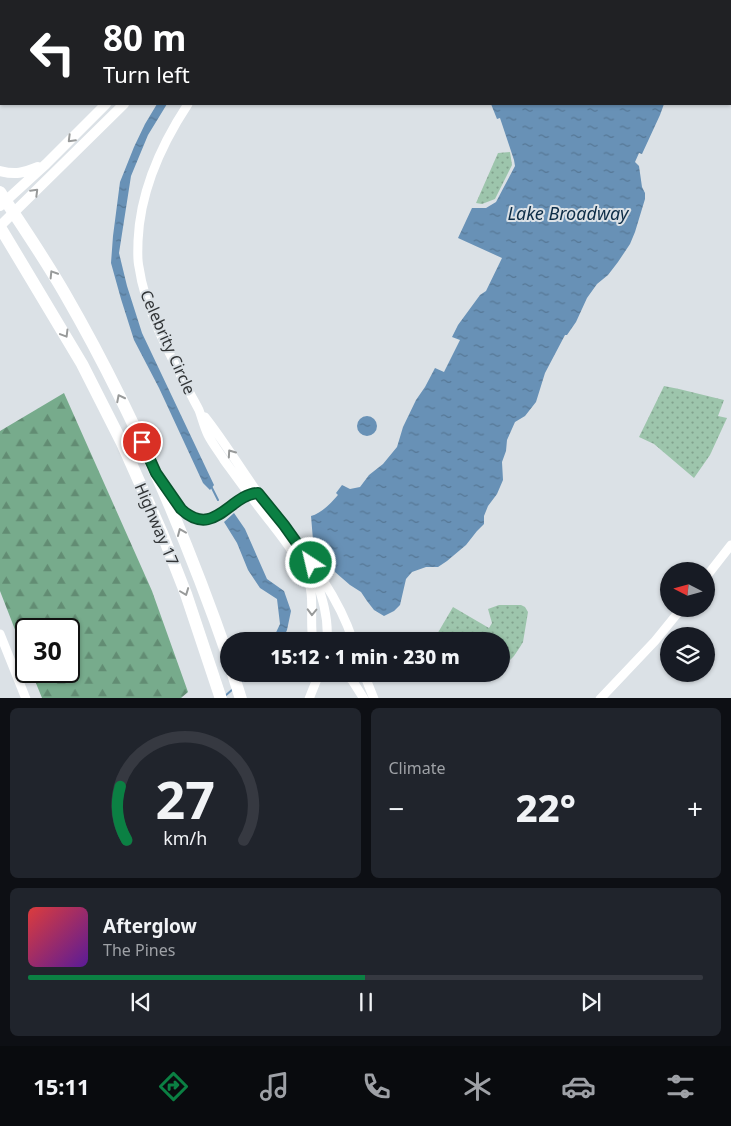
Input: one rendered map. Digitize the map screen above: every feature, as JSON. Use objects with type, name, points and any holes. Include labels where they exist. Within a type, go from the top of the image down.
[{"type":"highway","name":"Highway 17","points":[[2,200],[14,213],[65,293],[128,412],[188,549],[220,636]]},
{"type":"highway","name":"Highway 17","points":[[0,226],[82,364],[122,443],[162,533],[186,594],[221,698]]},
{"type":"highway","points":[[236,682],[241,698]]},
{"type":"main road","points":[[2,200],[46,164],[105,105]]},
{"type":"main road","points":[[0,226],[123,105]]},
{"type":"main road","points":[[0,171],[23,173],[46,164]]},
{"type":"street","name":"Celebrity Circle","points":[[187,105],[162,148],[148,183],[140,216],[138,265],[144,293],[179,372],[199,410],[213,427],[307,575],[312,592],[312,632]]},
{"type":"street","points":[[156,473],[181,509],[196,518],[208,519],[217,516],[233,504],[254,494]]},
{"type":"street","name":"Celebrity Circle","points":[[254,494],[284,525],[322,577],[350,632]]},
{"type":"street","points":[[715,565],[731,545]]},
{"type":"street","points":[[311,563],[324,602],[327,632]]},
{"type":"street","points":[[600,698],[655,641],[674,618]]},
{"type":"street","points":[[0,634],[26,698]]},
{"type":"street","points":[[309,698],[316,682]]},
{"type":"street","points":[[353,682],[364,698]]},
{"type":"street","points":[[367,682],[374,698]]},
{"type":"green space","points":[[510,152],[512,165],[495,199],[482,204],[476,203],[498,153]]},
{"type":"green space","points":[[664,386],[724,400],[718,416],[727,418],[710,455],[694,478],[654,444],[639,437]]},
{"type":"green space","points":[[64,393],[152,591],[188,692],[181,698],[42,698],[36,683],[80,683],[80,618],[15,618],[15,630],[0,591],[0,431]]},
{"type":"green space","points":[[499,605],[521,605],[528,612],[523,642],[510,660],[510,632],[438,632],[453,607],[489,628],[492,623],[488,609]]},
{"type":"water","points":[[156,105],[166,105],[148,135],[131,176],[119,253],[142,333],[214,485],[210,490],[203,483],[159,388],[134,340],[111,263],[120,182],[145,124]]},
{"type":"water","name":"Lake Broadway","points":[[491,105],[664,105],[642,154],[639,153],[635,162],[639,166],[645,199],[630,244],[608,275],[597,284],[587,298],[576,322],[567,335],[565,335],[545,373],[536,402],[525,416],[515,422],[507,440],[502,462],[503,480],[497,494],[488,506],[484,516],[484,524],[466,545],[438,567],[426,567],[412,572],[406,579],[400,605],[394,611],[384,616],[374,610],[361,592],[335,572],[322,548],[313,540],[311,516],[319,513],[338,495],[336,493],[342,485],[350,489],[360,487],[369,475],[383,464],[397,447],[403,427],[416,400],[435,368],[444,372],[460,340],[452,337],[458,325],[480,295],[486,291],[502,258],[458,238],[472,208],[486,208],[496,202],[515,166],[500,118],[497,119]]},
{"type":"water","points":[[367,416],[374,419],[377,426],[374,433],[367,436],[360,433],[357,426],[360,419]]},
{"type":"water","points":[[234,513],[245,529],[267,579],[284,591],[291,611],[286,632],[276,632],[280,624],[277,599],[260,588],[248,570],[237,543],[224,522]]},
{"type":"waterway","points":[[211,486],[218,500]]},
{"type":"waterway","points":[[225,696],[233,689]]},
{"type":"route","points":[[142,442],[156,473],[181,509],[186,513],[196,518],[208,519],[217,516],[249,495],[258,493],[311,563]]}]
